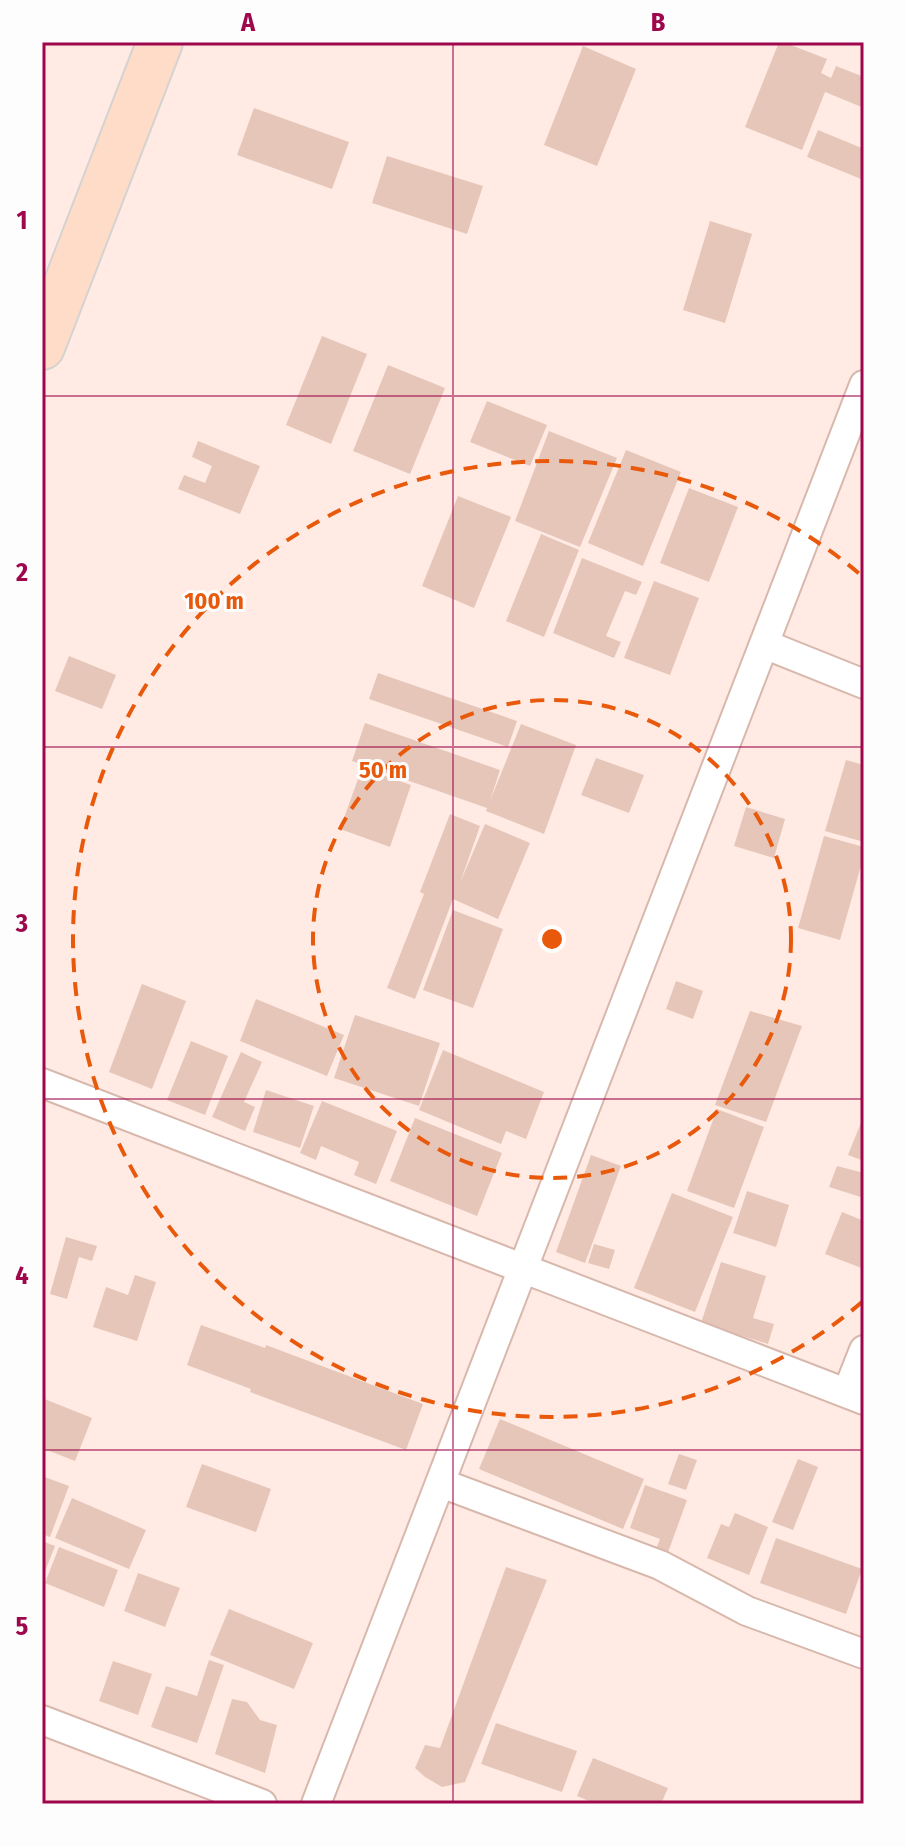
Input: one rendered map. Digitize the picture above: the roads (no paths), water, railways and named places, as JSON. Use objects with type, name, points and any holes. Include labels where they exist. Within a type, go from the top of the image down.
[{"type":"main road","points":[[42,347],[160,42]]},
{"type":"street","points":[[316,1804],[864,385]]},
{"type":"street","points":[[764,644],[864,684]]},
{"type":"street","points":[[42,1083],[855,1396],[864,1350]]},
{"type":"street","points":[[441,1483],[660,1565],[747,1611],[864,1654]]},
{"type":"street","points":[[42,1720],[262,1804]]}]
